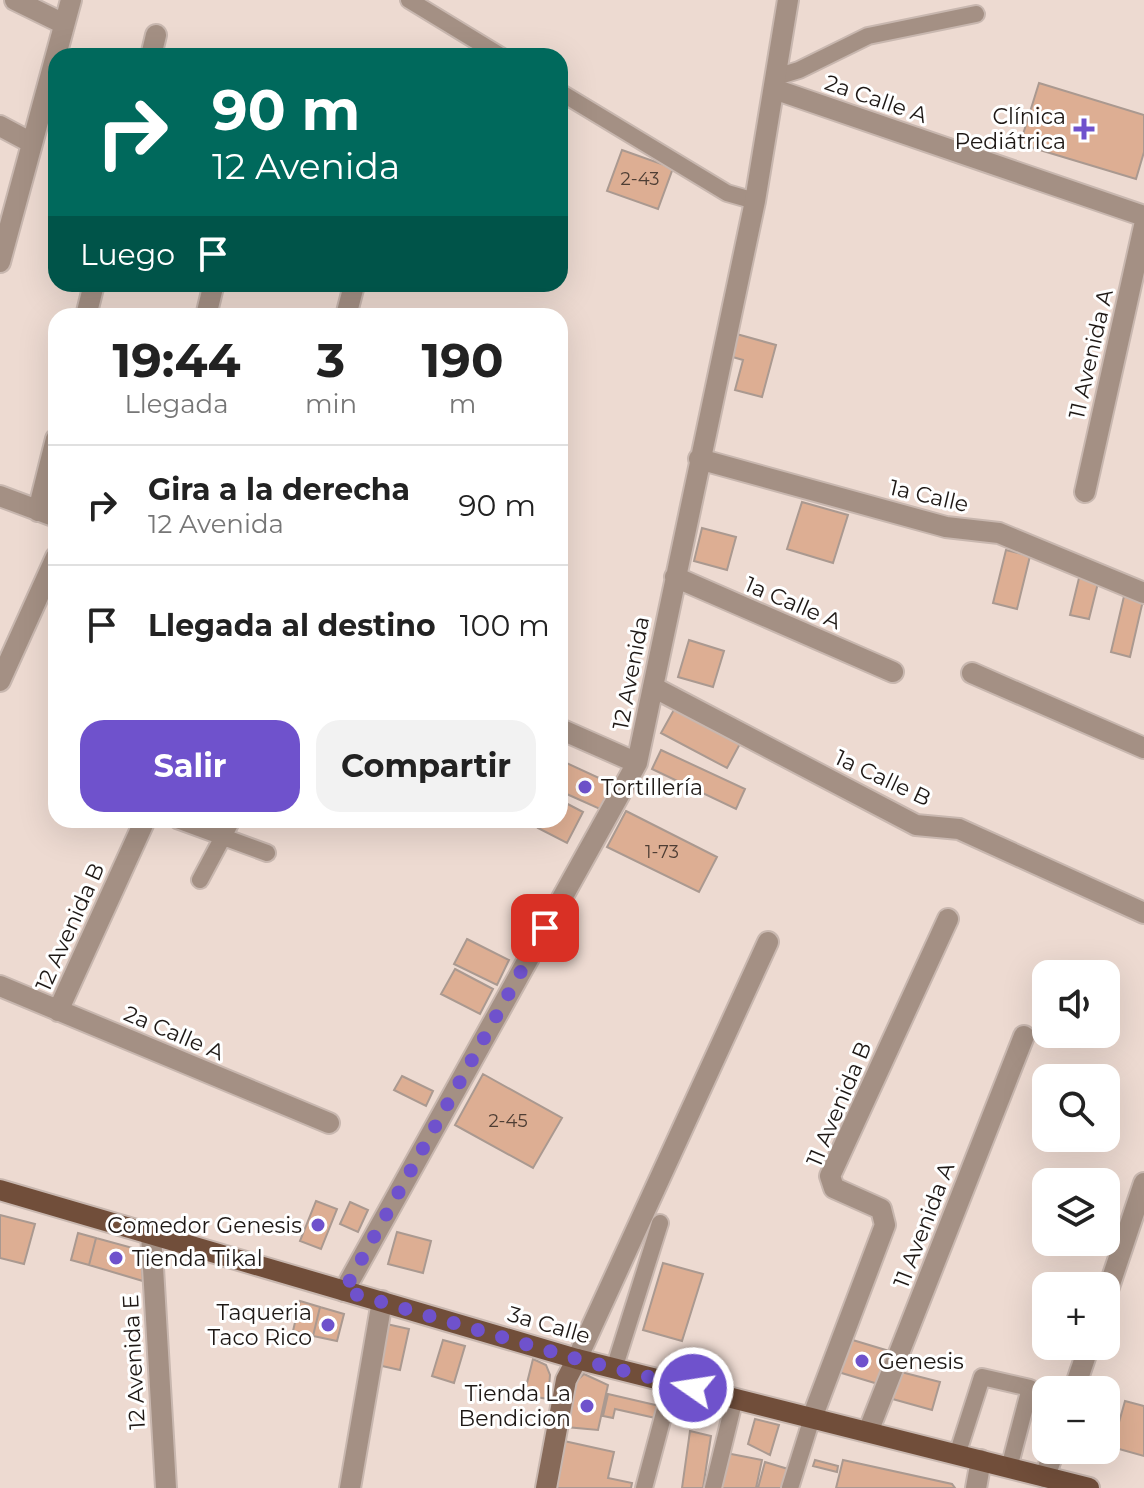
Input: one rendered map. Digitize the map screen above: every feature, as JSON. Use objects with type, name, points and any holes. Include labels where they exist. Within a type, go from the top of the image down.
[{"type":"main road","name":"3a Calle","points":[[0,1190],[577,1359],[1089,1488]]},
{"type":"main road","points":[[546,1488],[566,1380],[577,1359]]},
{"type":"street","points":[[15,0],[64,24]]},
{"type":"street","points":[[57,48],[71,0]]},
{"type":"street","name":"12 Avenida","points":[[344,1291],[637,763],[755,201],[788,0]]},
{"type":"street","points":[[153,48],[156,35]]},
{"type":"street","points":[[0,262],[4,231],[48,80]]},
{"type":"street","name":"2a Calle A","points":[[775,83],[1144,216]]},
{"type":"street","points":[[0,126],[30,142]]},
{"type":"street","name":"11 Avenida A","points":[[1085,492],[1144,226]]},
{"type":"street","name":"1a Calle","points":[[699,459],[946,527],[999,533],[1144,593]]},
{"type":"street","points":[[0,496],[47,514]]},
{"type":"street","points":[[0,681],[48,575]]},
{"type":"street","name":"1a Calle A","points":[[675,577],[893,672]]},
{"type":"street","points":[[972,673],[1144,748]]},
{"type":"street","name":"1a Calle B","points":[[653,687],[916,825],[959,829],[1144,913]]},
{"type":"street","points":[[568,733],[637,763]]},
{"type":"street","name":"12 Avenida B","points":[[58,1011],[141,828]]},
{"type":"street","name":"11 Avenida B","points":[[812,1418],[885,1225],[881,1209],[834,1188],[830,1176],[948,919]]},
{"type":"street","points":[[577,1359],[768,942]]},
{"type":"street","name":"2a Calle A","points":[[0,986],[329,1123]]},
{"type":"street","name":"11 Avenida A","points":[[868,1432],[1024,1036]]},
{"type":"street","points":[[1114,1272],[1144,1183]]},
{"type":"street","name":"12 Avenida E","points":[[151,1234],[166,1488]]},
{"type":"street","points":[[350,1488],[382,1301]]},
{"type":"street","points":[[976,1488],[981,1460]]},
{"type":"street","points":[[1045,1477],[1049,1464]]},
{"type":"lane","points":[[409,0],[488,48]]},
{"type":"lane","points":[[775,83],[868,36],[976,14]]},
{"type":"lane","points":[[568,97],[727,193],[755,201]]},
{"type":"lane","points":[[200,828],[267,853]]},
{"type":"lane","points":[[200,880],[228,828]]},
{"type":"lane","points":[[614,1369],[660,1223]]},
{"type":"lane","points":[[957,1455],[982,1377],[1030,1388],[1009,1468]]},
{"type":"lane","points":[[644,1488],[672,1383]]},
{"type":"lane","points":[[713,1488],[735,1398]]},
{"type":"lane","points":[[790,1488],[812,1418]]},
{"type":"building","name":"Clínica Pediátrica","points":[[1039,83],[1144,115],[1144,152],[1136,179],[1020,144]]},
{"type":"building","points":[[622,150],[673,168],[658,209],[607,191]]},
{"type":"building","points":[[733,333],[776,345],[762,397],[735,390],[743,360],[726,355]]},
{"type":"building","points":[[802,502],[848,515],[833,563],[787,549]]},
{"type":"building","points":[[702,528],[736,537],[727,570],[694,561]]},
{"type":"building","points":[[1006,550],[1030,556],[1017,609],[993,603]]},
{"type":"building","points":[[1080,574],[1099,579],[1089,619],[1070,615]]},
{"type":"building","points":[[1125,592],[1144,596],[1130,657],[1111,652]]},
{"type":"building","points":[[689,640],[724,651],[713,687],[678,677]]},
{"type":"building","points":[[676,706],[742,740],[727,768],[661,733]]},
{"type":"building","points":[[661,750],[745,789],[736,809],[652,769]]},
{"type":"building","name":"Tortillería","points":[[568,764],[612,784],[600,809],[568,795]]},
{"type":"building","points":[[568,804],[583,812],[567,843],[538,828],[568,828]]},
{"type":"building","points":[[626,811],[717,857],[699,892],[607,847]]},
{"type":"building","points":[[467,939],[509,960],[497,985],[454,964]]},
{"type":"building","points":[[455,969],[493,989],[480,1014],[441,994]]},
{"type":"building","points":[[483,1074],[562,1118],[533,1168],[455,1125]]},
{"type":"building","points":[[402,1076],[433,1091],[426,1106],[394,1090]]},
{"type":"building","name":"Comedor Genesis","points":[[316,1201],[337,1209],[321,1249],[300,1241]]},
{"type":"building","points":[[350,1202],[368,1210],[358,1232],[340,1224]]},
{"type":"building","points":[[0,1215],[35,1224],[24,1264],[0,1258]]},
{"type":"building","points":[[397,1232],[431,1241],[423,1273],[388,1264]]},
{"type":"building","points":[[78,1233],[96,1238],[89,1265],[71,1260]]},
{"type":"building","name":"Tienda Tikal","points":[[96,1238],[140,1250],[143,1281],[89,1265]]},
{"type":"building","points":[[663,1263],[703,1274],[682,1341],[643,1330]]},
{"type":"building","points":[[300,1301],[320,1307],[313,1336],[293,1331]]},
{"type":"building","name":"Taqueria Taco Rico","points":[[320,1307],[344,1314],[337,1341],[313,1336]]},
{"type":"building","points":[[382,1323],[409,1329],[400,1370],[373,1364]]},
{"type":"building","name":"Genesis","points":[[846,1338],[889,1351],[878,1384],[835,1371]]},
{"type":"building","points":[[443,1340],[465,1346],[454,1383],[432,1376]]},
{"type":"building","points":[[533,1359],[546,1365],[550,1375],[548,1399],[524,1395]]},
{"type":"building","points":[[897,1371],[940,1382],[932,1410],[889,1398]]},
{"type":"building","name":"Tienda La Bendicion","points":[[584,1374],[608,1385],[598,1430],[566,1427],[573,1384]]},
{"type":"building","points":[[608,1394],[664,1407],[660,1419],[615,1409],[613,1418],[603,1416]]},
{"type":"building","points":[[1125,1401],[1144,1406],[1144,1456],[1120,1449],[1120,1419]]},
{"type":"building","points":[[755,1419],[779,1425],[770,1455],[748,1444]]},
{"type":"building","points":[[690,1431],[711,1436],[703,1488],[682,1488]]},
{"type":"building","points":[[564,1441],[614,1452],[608,1478],[632,1483],[631,1488],[553,1488]]},
{"type":"building","points":[[721,1452],[762,1460],[756,1488],[714,1488]]},
{"type":"building","points":[[815,1460],[838,1466],[837,1472],[813,1466]]},
{"type":"building","points":[[843,1460],[952,1484],[955,1488],[836,1488]]},
{"type":"building","points":[[765,1462],[788,1469],[783,1488],[758,1488]]},
{"type":"place","name":"Clínica Pediátrica","points":[[1084,129]]},
{"type":"place","name":"Tortillería","points":[[585,787]]},
{"type":"place","name":"Comedor Genesis","points":[[318,1225]]},
{"type":"place","name":"Tienda Tikal","points":[[116,1258]]},
{"type":"place","name":"Taqueria Taco Rico","points":[[328,1325]]},
{"type":"place","name":"Genesis","points":[[862,1361]]},
{"type":"place","name":"Tienda La Bendicion","points":[[587,1406]]},
{"type":"route","points":[[545,928],[344,1291],[577,1359],[693,1388]]}]
